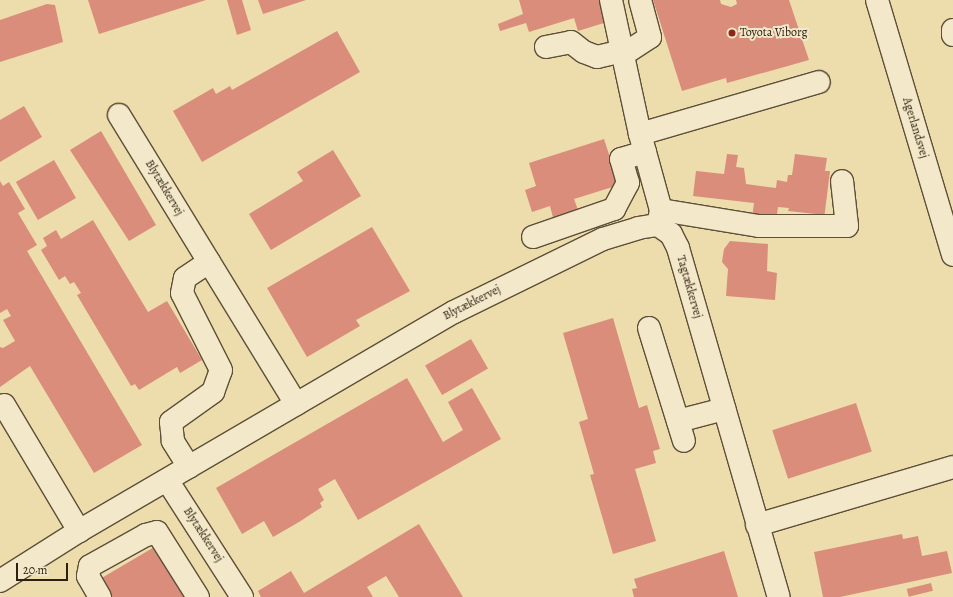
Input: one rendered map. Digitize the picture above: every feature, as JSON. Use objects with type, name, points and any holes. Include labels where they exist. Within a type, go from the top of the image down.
[{"type":"street","points":[[611,0],[660,218]]},
{"type":"street","points":[[624,54],[650,37],[640,0]]},
{"type":"street","name":"Agerlandsvej","points":[[877,0],[953,256]]},
{"type":"street","points":[[953,30],[953,35]]},
{"type":"street","points":[[546,47],[571,42],[584,52],[597,57],[619,52],[624,54]]},
{"type":"street","points":[[533,237],[614,209],[628,183],[621,159],[643,143],[819,82]]},
{"type":"street","name":"Blytækkervej","points":[[119,115],[296,404]]},
{"type":"street","name":"Blytækkervej","points":[[0,581],[79,530],[454,312],[603,239],[638,228],[660,218],[759,226],[847,226],[842,181]]},
{"type":"street","points":[[593,216],[603,239]]},
{"type":"street","name":"Tagtækkervej","points":[[660,218],[678,248],[779,597]]},
{"type":"street","points":[[189,467],[173,441],[170,422],[213,392],[221,370],[182,293],[185,278],[209,262]]},
{"type":"street","points":[[650,328],[684,441]]},
{"type":"street","points":[[4,405],[79,530]]},
{"type":"street","points":[[678,421],[724,409]]},
{"type":"street","points":[[757,525],[953,467]]},
{"type":"street","name":"Blytækkervej","points":[[167,480],[236,595]]},
{"type":"street","points":[[100,597],[88,576],[90,566],[146,535],[157,532],[198,597]]},
{"type":"building","points":[[88,0],[206,0],[99,34]]},
{"type":"building","points":[[227,0],[242,0],[251,30],[237,35]]},
{"type":"building","points":[[258,0],[306,0],[263,14]]},
{"type":"building","points":[[519,0],[602,0],[607,22],[578,31],[574,18],[529,32],[526,23],[500,31],[498,24],[523,14]]},
{"type":"building","name":"Toyota Viborg","points":[[653,0],[720,0],[721,4],[731,7],[737,4],[736,0],[789,0],[809,60],[727,83],[726,78],[682,91]]},
{"type":"building","points":[[47,4],[55,5],[63,42],[0,62],[0,20]]},
{"type":"building","points":[[337,31],[360,72],[202,162],[173,111],[213,88],[216,94],[230,86],[232,90]]},
{"type":"building","points":[[24,106],[42,137],[0,162],[0,120]]},
{"type":"building","points":[[101,131],[156,225],[129,241],[70,150]]},
{"type":"building","points":[[604,139],[619,185],[574,199],[579,213],[554,221],[550,206],[532,212],[525,190],[536,186],[529,163]]},
{"type":"building","points":[[333,150],[361,196],[271,250],[249,214],[303,181],[297,172]]},
{"type":"building","points":[[727,154],[738,155],[736,167],[744,168],[746,184],[776,188],[777,180],[787,182],[788,175],[792,175],[795,154],[827,158],[825,171],[830,171],[824,219],[816,218],[816,214],[788,211],[789,208],[778,207],[776,221],[752,218],[754,203],[693,196],[696,171],[724,174]]},
{"type":"building","points":[[54,160],[76,198],[38,220],[16,182]]},
{"type":"building","points":[[0,181],[3,186],[9,182],[25,209],[18,213],[37,245],[27,251],[142,445],[94,473],[30,366],[0,387],[0,347],[3,348],[15,341],[3,320],[11,316],[7,309],[0,313]]},
{"type":"building","points":[[93,220],[148,312],[167,301],[202,360],[180,373],[177,367],[139,390],[135,384],[131,386],[77,295],[81,293],[74,282],[70,284],[65,276],[59,280],[41,250],[47,246],[43,238],[56,230],[61,239]]},
{"type":"building","points":[[372,227],[410,291],[356,320],[360,326],[307,357],[267,288]]},
{"type":"building","points":[[730,241],[768,244],[767,271],[777,273],[775,300],[726,296],[728,269],[722,262],[724,249]]},
{"type":"building","points":[[613,318],[639,408],[647,405],[660,449],[653,451],[656,463],[635,469],[656,541],[613,554],[590,475],[594,474],[579,422],[588,419],[563,333]]},
{"type":"building","points":[[471,339],[488,368],[442,395],[425,366]]},
{"type":"building","points":[[407,378],[443,442],[463,430],[448,402],[472,388],[501,439],[358,520],[335,479],[318,489],[324,500],[320,503],[322,507],[299,522],[273,537],[264,521],[242,534],[216,488]]},
{"type":"building","points":[[856,403],[872,452],[788,479],[772,430]]},
{"type":"building","points":[[419,524],[463,597],[399,597],[386,576],[367,587],[373,597],[261,597],[258,591],[291,571],[304,593]]},
{"type":"building","points":[[902,534],[903,539],[918,536],[922,556],[947,551],[952,573],[840,597],[823,597],[814,552]]},
{"type":"building","points":[[156,546],[186,597],[110,597],[100,579]]},
{"type":"building","points":[[724,551],[738,597],[634,597],[632,589],[637,588],[634,579]]},
{"type":"building","points":[[931,583],[933,591],[909,597],[907,589]]},
{"type":"place","name":"Toyota Viborg","points":[[732,33]]}]
